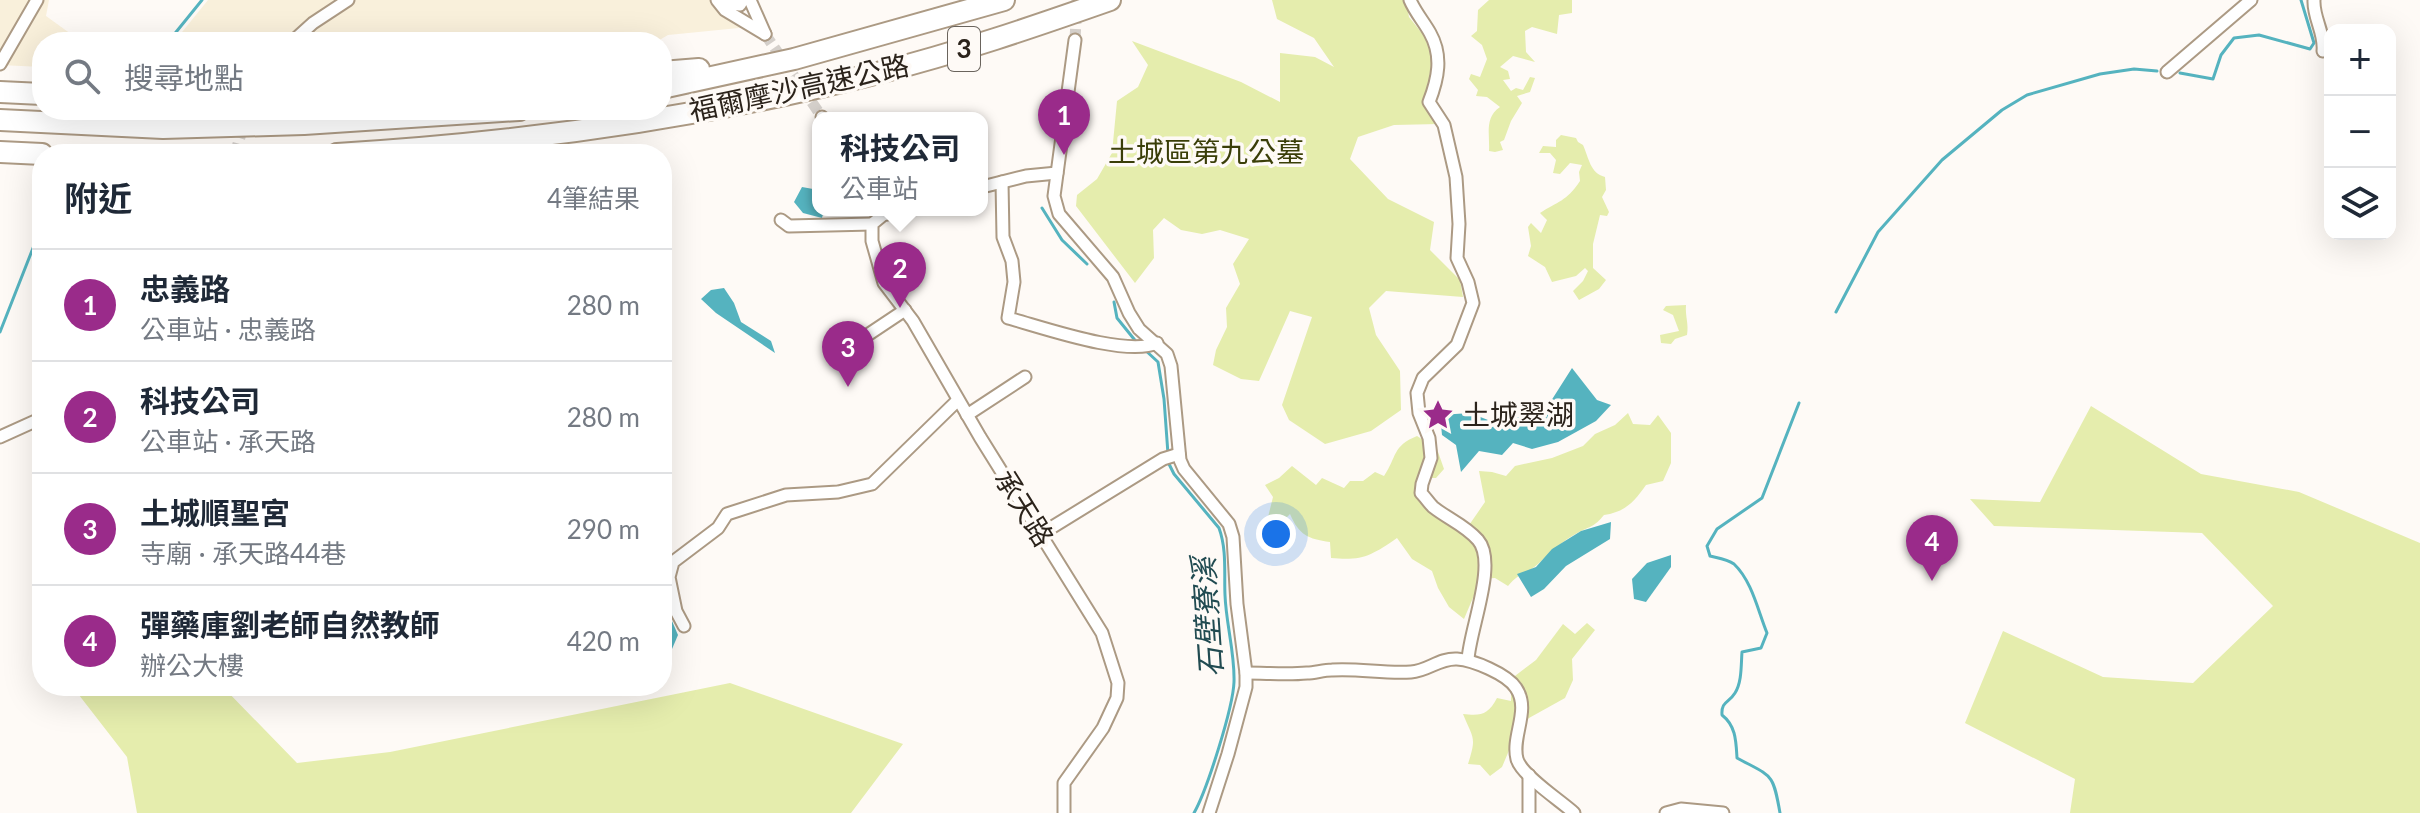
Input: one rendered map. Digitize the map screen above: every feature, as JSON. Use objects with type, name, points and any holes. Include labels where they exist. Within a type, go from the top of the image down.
[{"type":"highway","name":"福爾摩沙高速公路","points":[[672,86],[774,63],[1004,0]]},
{"type":"highway","name":"福爾摩沙高速公路","points":[[672,114],[738,104],[881,73],[1005,37],[1110,0]]},
{"type":"highway","points":[[672,71],[774,63]]},
{"type":"highway","points":[[0,92],[32,94]]},
{"type":"highway","points":[[9,121],[163,128],[378,120]]},
{"type":"highway","name":"福爾摩沙高速公路","points":[[466,144],[634,120]]},
{"type":"highway","points":[[9,153],[32,154]]},
{"type":"street","points":[[0,64],[37,0]]},
{"type":"street","points":[[303,32],[348,0]]},
{"type":"street","points":[[717,0],[725,10],[765,34],[749,3]]},
{"type":"street","points":[[724,0],[736,6],[749,3]]},
{"type":"street","points":[[1410,0],[1431,34],[1439,55],[1437,83],[1429,102],[1444,125],[1456,177],[1459,224],[1457,258],[1473,303],[1457,345],[1423,378],[1417,393],[1431,458],[1421,493],[1433,507],[1459,522],[1481,542],[1485,560],[1468,660]]},
{"type":"street","points":[[2167,72],[2251,0]]},
{"type":"street","points":[[2314,0],[2313,8],[2324,42],[2323,51]]},
{"type":"street","points":[[736,15],[745,14],[749,3]]},
{"type":"street","points":[[1075,40],[1054,196],[1059,214],[1113,277],[1139,329],[1153,345],[1167,354],[1171,366],[1172,456],[1229,524],[1233,537],[1246,687],[1209,813]]},
{"type":"street","points":[[988,186],[1026,176],[1057,173]]},
{"type":"street","points":[[1002,182],[1003,237],[1012,261],[1014,282],[1008,318],[1122,347],[1153,345]]},
{"type":"street","points":[[781,220],[789,226],[872,224],[879,216]]},
{"type":"street","name":"承天路","points":[[872,224],[872,241],[884,283],[905,310],[1102,633],[1118,683],[1117,698],[1089,750],[1064,783],[1064,813]]},
{"type":"street","points":[[851,346],[905,310]]},
{"type":"street","points":[[967,415],[1025,377]]},
{"type":"street","points":[[672,566],[718,528],[727,514],[786,495],[838,492],[872,484],[958,400]]},
{"type":"street","points":[[0,437],[32,423]]},
{"type":"street","points":[[1041,534],[1172,456]]},
{"type":"street","points":[[672,592],[676,611],[684,626]]},
{"type":"street","points":[[1246,673],[1331,670],[1409,672],[1447,659],[1468,660],[1493,671],[1515,686],[1522,710],[1517,736],[1517,761],[1574,813]]},
{"type":"street","points":[[1529,775],[1529,813]]},
{"type":"street","points":[[1666,813],[1681,809],[1723,813]]},
{"type":"shaded area","points":[[0,0],[49,0],[46,16],[68,32],[32,32],[32,67],[0,65]]},
{"type":"shaded area","points":[[208,0],[715,0],[749,27],[672,35],[672,32],[182,32]]},
{"type":"green space","name":"土城區第九公墓","points":[[1272,0],[1406,0],[1409,17],[1433,47],[1433,82],[1439,124],[1394,125],[1358,137],[1350,159],[1388,199],[1434,222],[1430,250],[1460,280],[1463,297],[1386,291],[1369,308],[1376,335],[1400,371],[1401,410],[1371,431],[1325,444],[1289,420],[1282,405],[1312,317],[1290,311],[1259,381],[1241,379],[1213,365],[1227,327],[1226,308],[1240,284],[1233,264],[1249,239],[1220,230],[1202,234],[1181,230],[1164,218],[1153,230],[1154,258],[1135,283],[1076,206],[1077,195],[1097,179],[1112,153],[1117,101],[1138,87],[1148,65],[1132,41],[1241,82],[1280,102],[1280,53],[1315,57],[1334,67],[1314,38],[1277,19]]},
{"type":"green space","points":[[1489,0],[1572,0],[1572,13],[1559,15],[1557,34],[1532,27],[1525,31],[1526,52],[1535,62],[1513,56],[1500,67],[1508,71],[1510,79],[1503,80],[1511,91],[1516,88],[1523,90],[1530,77],[1535,78],[1530,92],[1517,96],[1522,103],[1504,140],[1500,142],[1503,150],[1495,152],[1489,151],[1489,127],[1492,116],[1500,107],[1487,97],[1476,96],[1478,90],[1469,79],[1471,74],[1480,77],[1487,59],[1482,45],[1471,36],[1477,31],[1478,10]]},
{"type":"green space","points":[[1561,135],[1576,138],[1583,145],[1593,169],[1605,177],[1606,190],[1602,197],[1609,212],[1607,216],[1600,215],[1593,244],[1593,268],[1606,280],[1599,289],[1579,300],[1573,291],[1583,281],[1588,271],[1585,268],[1576,276],[1552,282],[1545,267],[1528,256],[1531,246],[1528,227],[1531,223],[1541,233],[1547,220],[1540,213],[1566,197],[1580,181],[1582,165],[1570,163],[1560,174],[1553,173],[1556,160],[1550,153],[1539,153],[1543,146],[1556,147],[1556,140]]},
{"type":"green space","points":[[1686,305],[1687,335],[1671,344],[1661,343],[1660,335],[1679,331],[1673,315],[1663,310],[1666,306]]},
{"type":"green space","points":[[2091,406],[2201,474],[2299,492],[2420,543],[2420,813],[2070,813],[2075,779],[1965,723],[2003,631],[2103,677],[2193,683],[2273,606],[2202,533],[1994,526],[1970,499],[2040,502]]},
{"type":"green space","points":[[1628,413],[1633,424],[1650,425],[1658,415],[1671,433],[1671,463],[1663,481],[1646,485],[1628,505],[1604,515],[1595,524],[1567,539],[1508,586],[1495,578],[1481,579],[1464,619],[1449,607],[1432,571],[1412,559],[1397,538],[1366,556],[1331,558],[1330,542],[1305,535],[1290,514],[1284,520],[1268,517],[1273,497],[1265,485],[1292,466],[1316,485],[1322,478],[1344,488],[1350,481],[1363,481],[1375,472],[1384,476],[1399,448],[1417,436],[1437,449],[1444,469],[1436,478],[1423,478],[1420,491],[1465,531],[1485,502],[1479,471],[1506,476],[1515,466],[1552,458],[1583,446],[1595,434],[1615,425]]},
{"type":"green space","points":[[1587,623],[1595,630],[1572,659],[1573,680],[1565,698],[1519,727],[1502,767],[1490,776],[1480,765],[1468,764],[1473,738],[1463,714],[1483,713],[1497,698],[1511,701],[1511,679],[1536,660],[1563,624],[1575,634]]},
{"type":"green space","points":[[730,683],[903,744],[851,813],[137,813],[127,757],[80,696],[232,696],[297,763],[390,752]]},
{"type":"water","points":[[802,187],[812,189],[812,215],[803,213],[794,202]]},
{"type":"water","points":[[724,288],[741,322],[771,341],[775,353],[716,313],[701,299],[711,290]]},
{"type":"water","points":[[1572,368],[1597,400],[1611,405],[1596,421],[1558,442],[1532,449],[1513,443],[1502,455],[1479,451],[1461,472],[1456,445],[1442,435],[1440,415],[1470,413],[1501,425],[1551,401]]},
{"type":"water","points":[[1611,522],[1610,539],[1566,566],[1544,589],[1531,597],[1517,574],[1536,567],[1552,549],[1581,531]]},
{"type":"water","points":[[1671,555],[1671,567],[1646,602],[1634,599],[1632,579],[1647,563]]},
{"type":"water","points":[[672,621],[678,635],[672,649]]},
{"type":"waterway","points":[[176,32],[202,0]]},
{"type":"waterway","points":[[2180,73],[2213,79],[2221,55],[2234,38],[2259,35],[2310,49],[2314,43],[2301,0]]},
{"type":"waterway","points":[[1836,312],[1878,232],[1942,160],[2002,110],[2027,95],[2100,74],[2134,69],[2157,71]]},
{"type":"waterway","name":"石壁寮溪","points":[[1042,208],[1062,240],[1087,264]]},
{"type":"waterway","points":[[0,332],[32,251]]},
{"type":"waterway","name":"石壁寮溪","points":[[1114,302],[1117,318],[1138,344]]},
{"type":"waterway","name":"石壁寮溪","points":[[1144,349],[1158,362],[1168,454]]},
{"type":"waterway","points":[[1780,813],[1773,783],[1764,773],[1737,758],[1733,729],[1722,715],[1724,705],[1739,684],[1742,652],[1761,648],[1767,633],[1740,571],[1731,562],[1710,556],[1707,546],[1717,529],[1762,498],[1799,403]]},
{"type":"waterway","name":"石壁寮溪","points":[[1168,462],[1222,536],[1233,660],[1234,682],[1229,710],[1212,768],[1194,813]]},
{"type":"tunnel","points":[[1075,40],[1077,0]]},
{"type":"tunnel","points":[[765,34],[819,112]]},
{"type":"tunnel","points":[[238,144],[245,120]]},
{"type":"place","name":"忠義路","points":[[1064,155]]},
{"type":"place","name":"科技公司","points":[[900,308]]},
{"type":"place","name":"土城順聖宮","points":[[848,387]]},
{"type":"place","name":"土城翠湖","points":[[1438,415]]},
{"type":"place","name":"彈藥庫劉老師自然教師","points":[[1932,581]]}]
